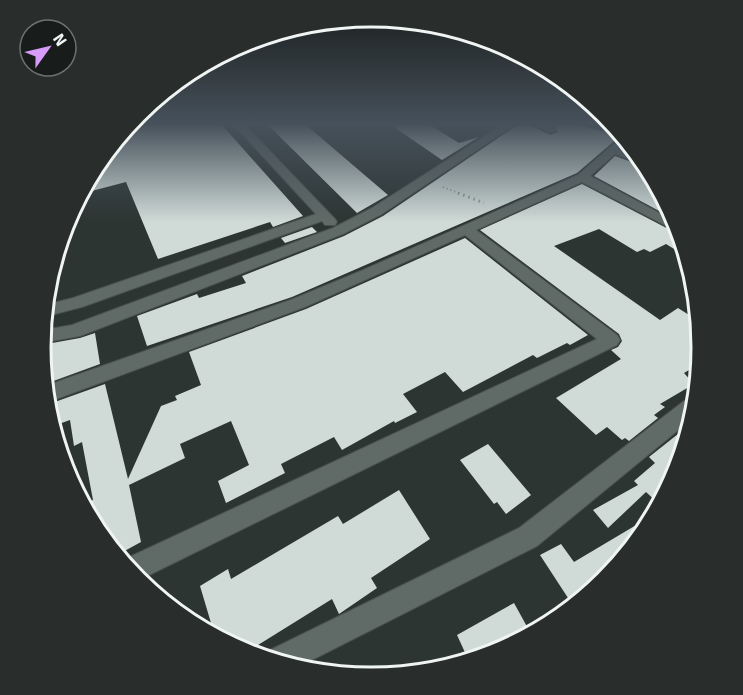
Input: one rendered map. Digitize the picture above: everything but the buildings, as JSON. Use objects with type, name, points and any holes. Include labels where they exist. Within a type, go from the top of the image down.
[{"type":"street","points":[[269,157],[338,231]]},
{"type":"street","points":[[52,335],[74,331],[338,231],[377,211],[460,157]]},
{"type":"street","points":[[54,391],[299,303],[582,177],[604,157]]},
{"type":"street","points":[[582,177],[667,222]]},
{"type":"street","points":[[54,308],[76,303],[323,216]]},
{"type":"street","points":[[138,567],[611,340],[467,230]]},
{"type":"street","points":[[287,656],[528,537],[686,411]]},
{"type":"path","points":[[426,180],[507,211]]}]
